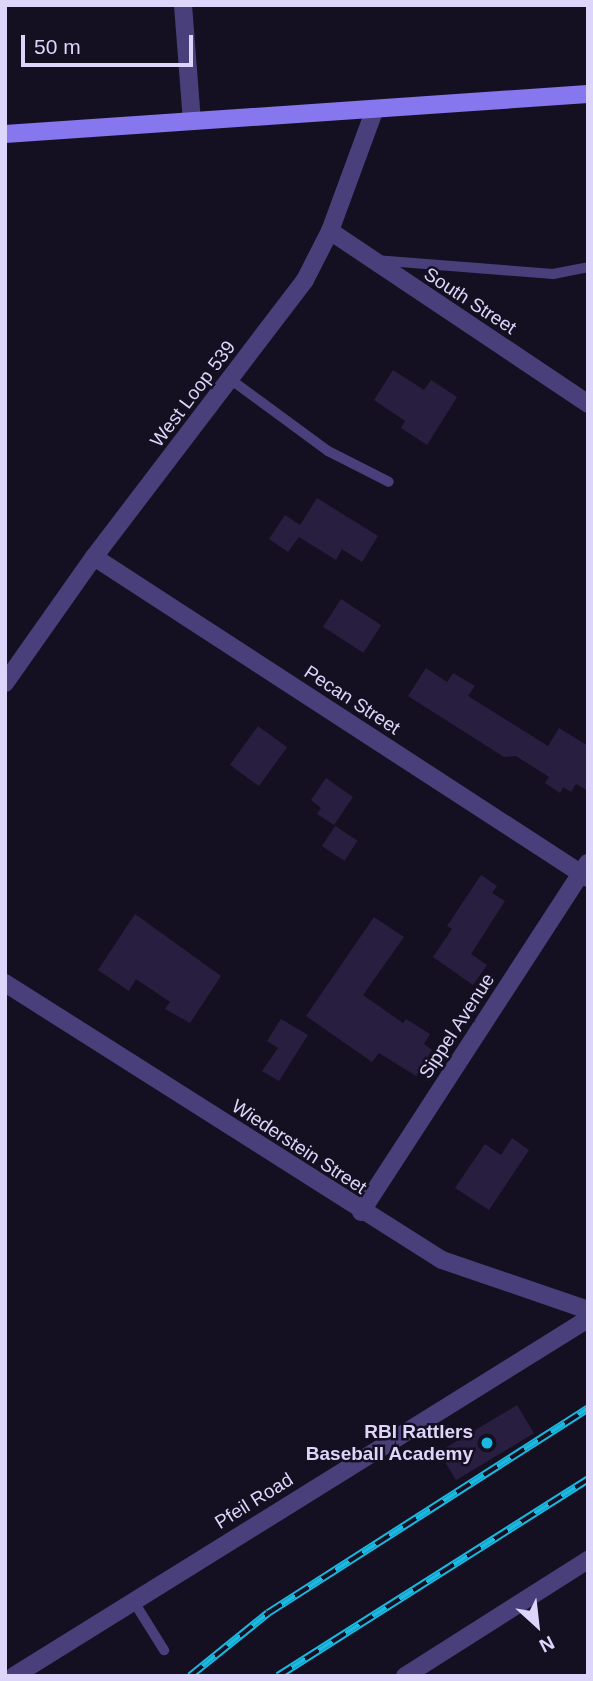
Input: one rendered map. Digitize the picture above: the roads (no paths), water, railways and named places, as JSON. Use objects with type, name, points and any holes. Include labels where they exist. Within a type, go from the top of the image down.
[{"type":"main road","points":[[5,134],[588,93]]},
{"type":"street","points":[[183,5],[192,121]]},
{"type":"street","name":"West Loop 539","points":[[5,683],[94,557],[305,280],[330,231],[375,109]]},
{"type":"street","name":"South Street","points":[[330,231],[588,404]]},
{"type":"street","name":"Pecan Street","points":[[94,557],[585,872]]},
{"type":"street","name":"Sippel Avenue","points":[[361,1212],[585,872]]},
{"type":"street","name":"Wiederstein Street","points":[[5,983],[361,1212],[442,1261],[588,1310]]},
{"type":"street","name":"Pfeil Road","points":[[14,1676],[588,1319]]},
{"type":"street","points":[[404,1676],[588,1560]]},
{"type":"lane","points":[[372,260],[397,258],[553,274],[588,267]]},
{"type":"lane","points":[[230,379],[328,451],[389,482]]},
{"type":"lane","points":[[134,1602],[164,1650]]},
{"type":"railway","points":[[190,1676],[268,1613],[588,1408]]},
{"type":"railway","points":[[278,1676],[588,1479]]},
{"type":"place","name":"RBI Rattlers Baseball Academy","points":[[487,1443]]}]
